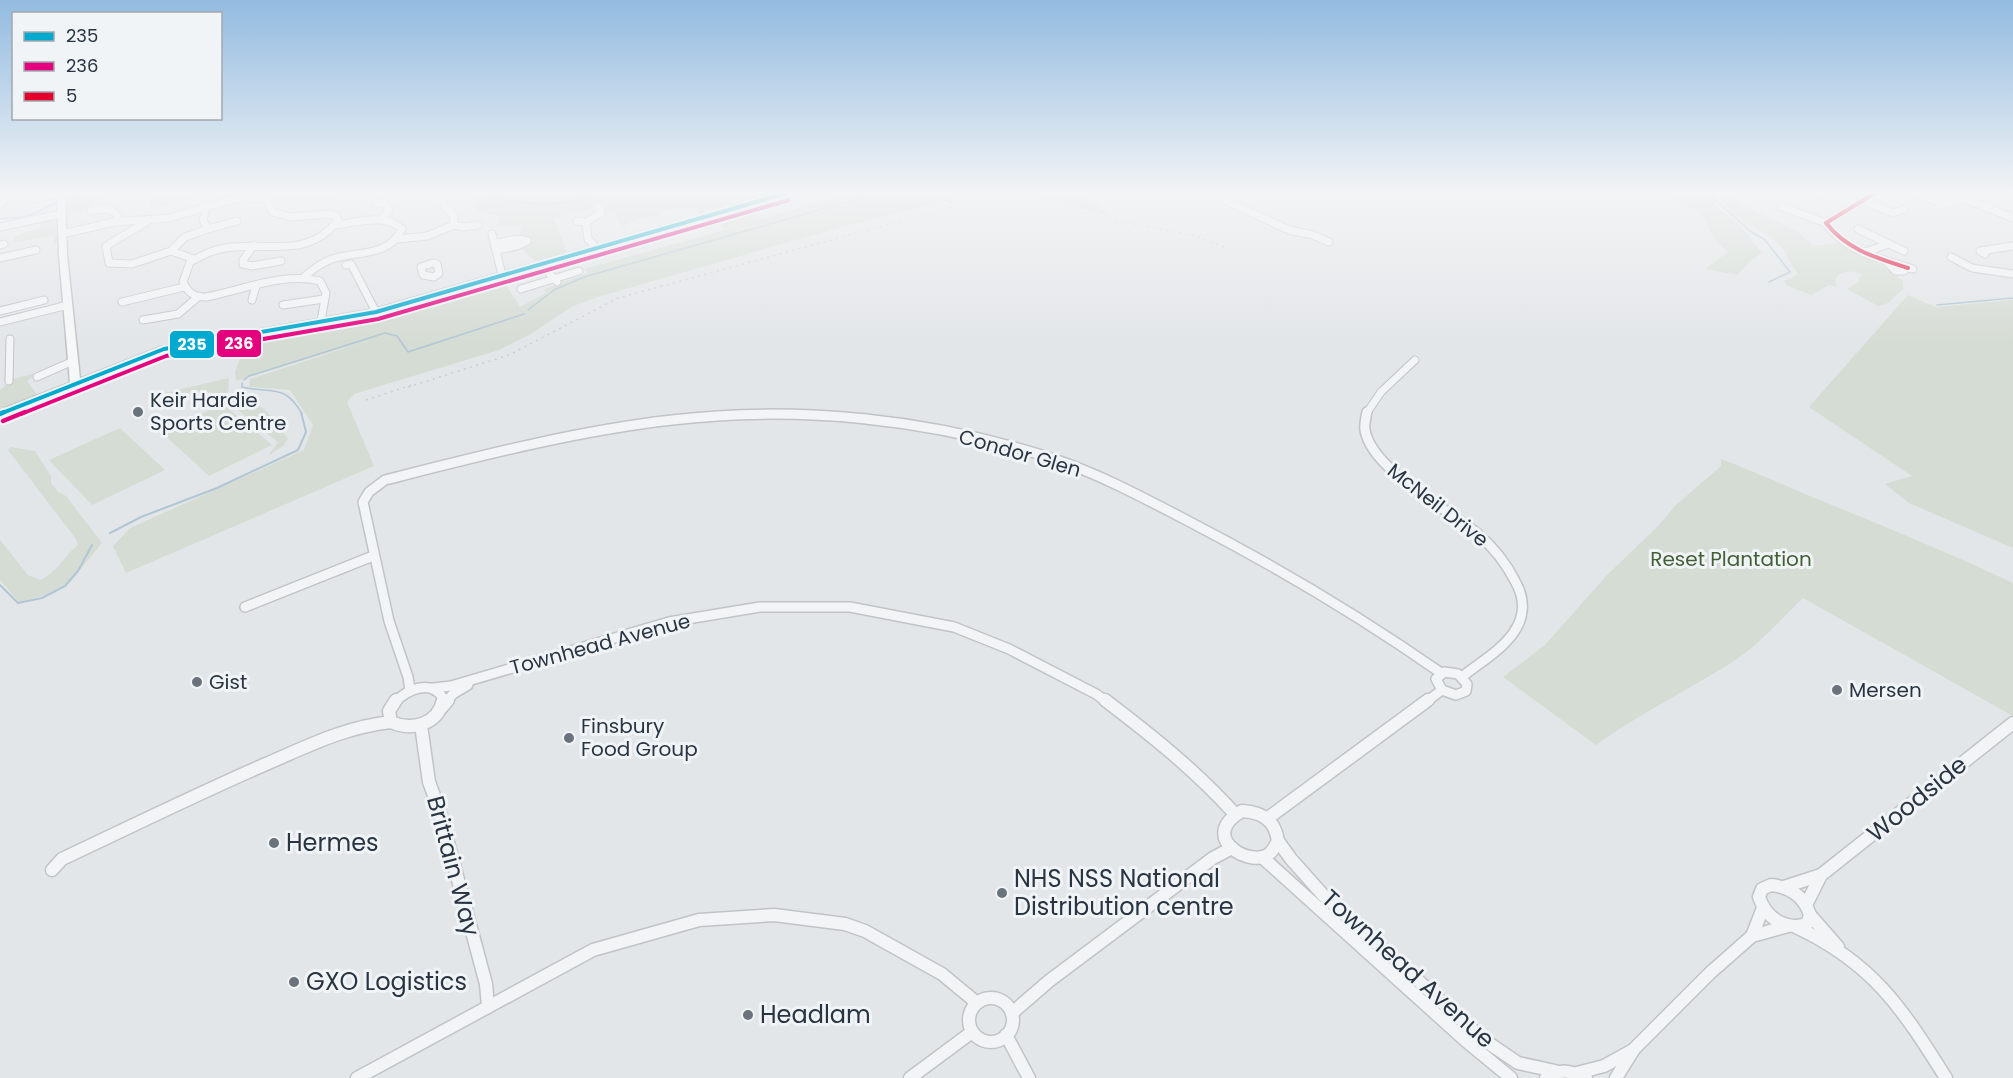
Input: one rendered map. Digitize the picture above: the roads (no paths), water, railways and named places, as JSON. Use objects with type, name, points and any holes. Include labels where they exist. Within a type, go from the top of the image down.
[{"type":"main road","points":[[63,243],[75,384]]},
{"type":"main road","points":[[0,414],[149,354],[175,346],[376,312],[613,243]]},
{"type":"street","points":[[108,243],[106,257],[109,263],[115,266],[171,251],[179,243]]},
{"type":"street","points":[[307,243],[288,247],[254,245],[220,250],[194,259],[186,269],[184,287],[198,297],[219,296],[276,280],[304,277],[322,282],[326,288],[321,321]]},
{"type":"street","points":[[304,277],[330,260],[375,250],[389,243]]},
{"type":"street","points":[[496,243],[502,275]]},
{"type":"street","points":[[592,243],[597,248]]},
{"type":"street","points":[[1848,243],[1885,260],[1894,270],[1902,272],[1910,268]]},
{"type":"street","points":[[1865,252],[1889,244],[1904,251]]},
{"type":"street","points":[[254,245],[243,260],[243,264],[252,266],[272,260],[281,261]]},
{"type":"street","points":[[1985,254],[1980,251],[2013,246]]},
{"type":"street","points":[[0,258],[27,250],[36,250]]},
{"type":"street","points":[[171,251],[194,259]]},
{"type":"street","points":[[1951,256],[1972,268],[2013,274]]},
{"type":"street","points":[[346,265],[351,264],[376,312]]},
{"type":"street","points":[[541,264],[555,280]]},
{"type":"street","points":[[521,289],[579,271]]},
{"type":"street","points":[[434,277],[441,293]]},
{"type":"street","points":[[252,300],[256,286]]},
{"type":"street","points":[[122,302],[184,287]]},
{"type":"street","points":[[143,320],[178,314],[198,297]]},
{"type":"street","points":[[283,305],[324,299]]},
{"type":"street","points":[[0,311],[44,300]]},
{"type":"street","points":[[0,322],[68,305]]},
{"type":"street","points":[[0,347],[10,342],[9,381]]},
{"type":"street","name":"McNeil Drive","points":[[1415,360],[1387,386],[1366,414],[1364,430],[1371,447],[1392,471],[1495,549],[1520,585],[1523,606],[1519,625],[1501,646],[1462,677]]},
{"type":"street","points":[[37,377],[73,361]]},
{"type":"street","name":"Condor Glen","points":[[373,556],[363,502],[365,496],[385,480],[621,426],[716,416],[845,416],[900,423],[982,439],[1038,454],[1099,476],[1328,597],[1441,673]]},
{"type":"street","points":[[245,607],[373,556],[394,640],[410,679],[410,690]]},
{"type":"street","name":"Townhead Avenue","points":[[434,688],[480,677],[669,622],[760,607],[850,608],[954,627],[1010,649],[1096,694],[1157,739],[1212,789],[1234,813]]},
{"type":"street","points":[[1454,672],[1462,677],[1467,684],[1464,693],[1456,695],[1442,690],[1436,679],[1441,673],[1454,672]]},
{"type":"street","name":"Townhead Avenue","points":[[442,708],[453,694],[480,677]]},
{"type":"street","points":[[434,688],[443,696],[442,708],[421,725],[401,728],[390,717],[397,699],[410,690],[434,688]]},
{"type":"street","points":[[1268,818],[1442,690]]},
{"type":"street","points":[[52,870],[62,859],[227,781],[319,740],[390,717]]},
{"type":"street","name":"Woodside","points":[[1616,1078],[1635,1049],[1710,973],[1752,936],[1763,908],[1759,897],[1762,889],[1771,885],[1784,887],[1821,875],[2013,723]]},
{"type":"street","name":"Brittain Way","points":[[421,725],[429,782],[439,809],[486,984],[488,1007]]},
{"type":"street","points":[[1251,811],[1268,818],[1277,833],[1278,841],[1275,848],[1262,857],[1246,857],[1232,848],[1224,833],[1228,818],[1234,813],[1251,811]]},
{"type":"street","name":"Townhead Avenue","points":[[1278,841],[1287,856],[1321,892],[1508,1058],[1550,1075],[1582,1076]]},
{"type":"street","points":[[1011,1013],[1048,981],[1213,858],[1232,848]]},
{"type":"street","name":"Townhead Avenue","points":[[1262,857],[1465,1040],[1511,1078]]},
{"type":"street","name":"Woodside","points":[[1752,936],[1807,924],[1808,910],[1821,875]]},
{"type":"street","points":[[1784,887],[1797,894],[1846,955]]},
{"type":"street","points":[[1763,908],[1774,919],[1811,934],[1846,955],[1872,976],[1903,1010],[1947,1078]]},
{"type":"street","points":[[357,1078],[593,950],[699,920],[774,915],[845,924],[865,931],[942,974],[977,1003]]},
{"type":"street","points":[[988,998],[999,999],[1005,1003],[1011,1013],[1012,1025],[1006,1035],[999,1040],[985,1041],[972,1032],[969,1023],[970,1012],[977,1003],[988,998]]},
{"type":"street","points":[[910,1078],[972,1032]]},
{"type":"street","points":[[1006,1035],[1029,1078]]},
{"type":"street","name":"Woodside","points":[[1582,1076],[1635,1049]]},
{"type":"waterway","points":[[528,310],[554,290],[584,277],[702,243]]},
{"type":"waterway","points":[[1768,243],[1790,272],[1769,282]]},
{"type":"waterway","points":[[1937,305],[2013,298]]},
{"type":"waterway","points":[[244,380],[249,376],[385,333],[397,336],[408,352],[524,314]]},
{"type":"waterway","points":[[242,383],[242,387],[285,394],[301,413]]},
{"type":"waterway","points":[[110,533],[141,517],[217,488],[298,450],[306,432],[301,413]]},
{"type":"waterway","points":[[0,585],[18,603],[42,598],[65,586],[78,571],[92,545]]},
{"type":"railway","points":[[408,387],[509,355],[618,298],[819,243]]},
{"type":"railway","points":[[1214,243],[1224,247]]},
{"type":"railway","points":[[366,400],[415,384]]},
{"type":"place","name":"Keir Hardie Sports Centre","points":[[138,412]]},
{"type":"place","name":"Gist","points":[[197,682]]},
{"type":"place","name":"Mersen","points":[[1837,690]]},
{"type":"place","name":"Finsbury Food Group","points":[[569,738]]},
{"type":"place","name":"Hermes","points":[[274,843]]},
{"type":"place","name":"NHS NSS National Distribution centre","points":[[1002,893]]},
{"type":"place","name":"GXO Logistics","points":[[294,982]]},
{"type":"place","name":"Headlam","points":[[748,1015]]},
{"type":"park label","name":"Reset Plantation","points":[[1731,559]]}]
